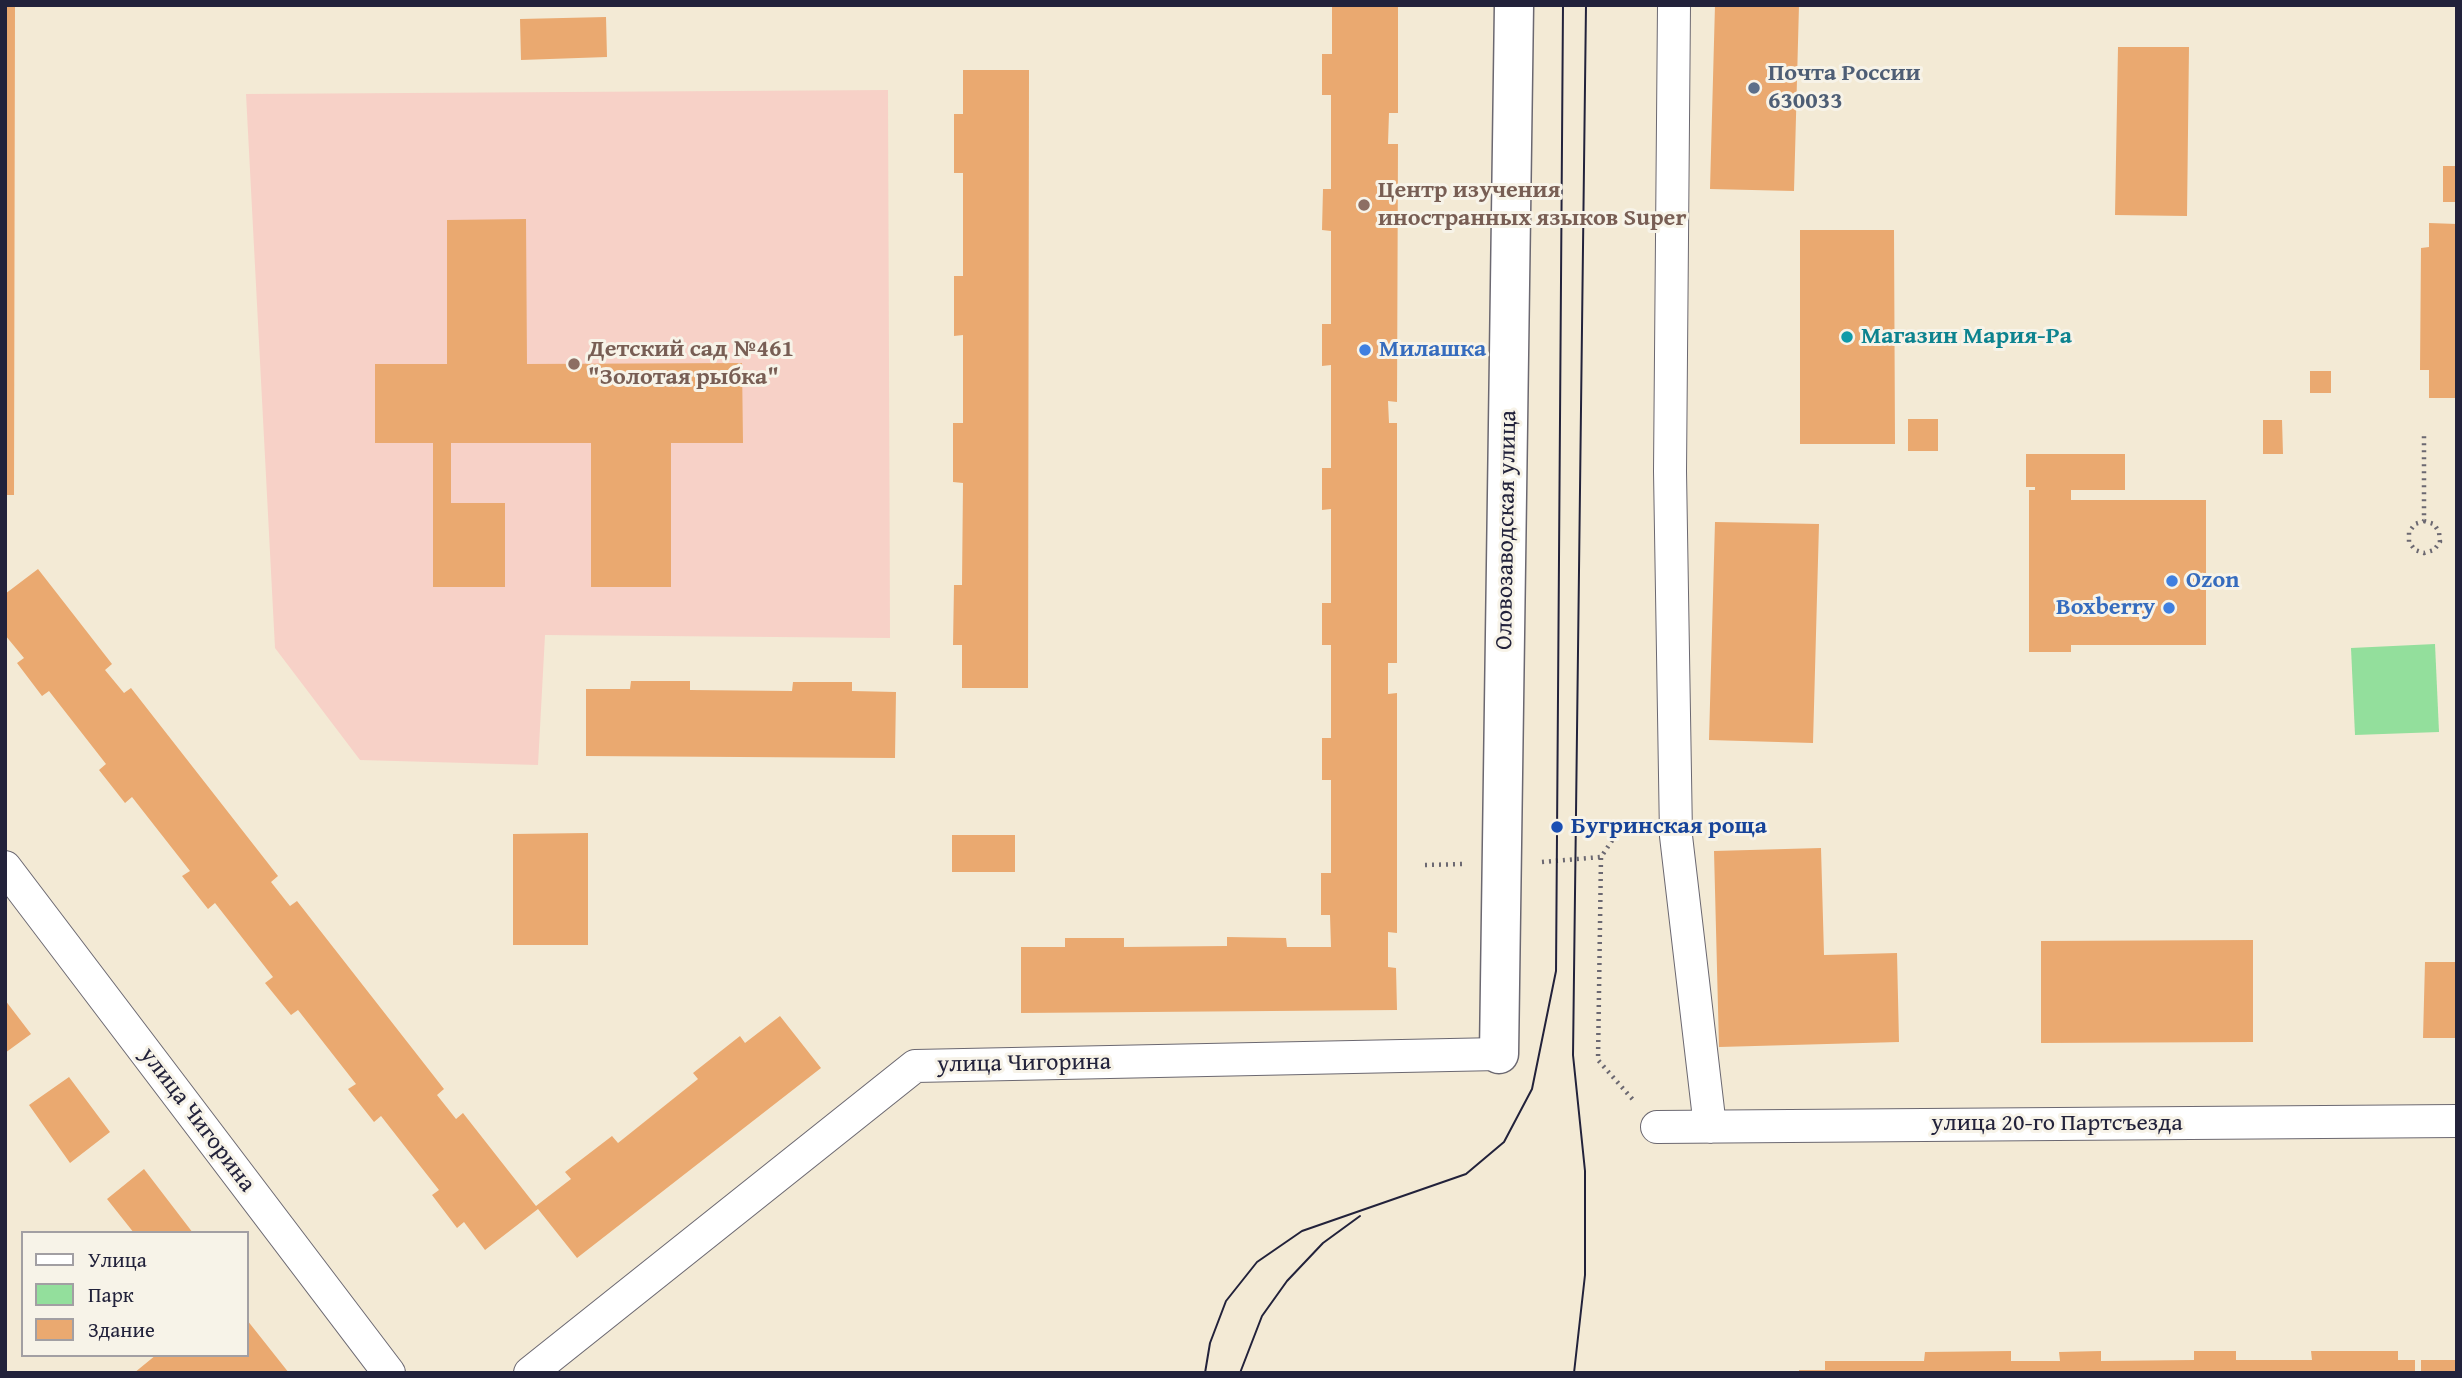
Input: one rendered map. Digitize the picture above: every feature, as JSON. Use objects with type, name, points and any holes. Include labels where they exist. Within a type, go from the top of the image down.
[{"type":"street","name":"Оловозаводская улица","points":[[1499,1054],[1514,5]]},
{"type":"street","points":[[1674,5],[1670,471],[1676,836],[1710,1127]]},
{"type":"street","name":"улица Чигорина","points":[[5,867],[389,1373]]},
{"type":"street","name":"улица Чигорина","points":[[530,1373],[915,1066],[1499,1054]]},
{"type":"street","name":"улица 20-го Партсъезда","points":[[1657,1127],[2457,1121]]},
{"type":"path","points":[[2424,432],[2424,521]]},
{"type":"path","points":[[2424,521],[2434,524],[2439,532],[2440,542],[2434,550],[2424,553],[2415,550],[2409,542],[2409,532],[2415,524],[2424,521]]},
{"type":"path","points":[[1624,823],[1601,857],[1598,1060],[1657,1127]]},
{"type":"shaded area","name":"Детский сад №461 \"Золотая рыбка\"","points":[[888,90],[890,638],[545,635],[538,765],[360,760],[275,648],[246,94]]},
{"type":"green space","points":[[2435,644],[2439,732],[2355,735],[2351,648]]},
{"type":"building","points":[[5,5],[15,5],[14,495],[5,495]]},
{"type":"building","points":[[1332,5],[1398,5],[1398,113],[1389,113],[1388,144],[1398,144],[1397,402],[1388,401],[1389,423],[1397,423],[1397,663],[1388,663],[1388,694],[1397,693],[1397,933],[1388,932],[1388,967],[1396,968],[1397,1010],[1021,1013],[1021,947],[1065,947],[1065,938],[1124,938],[1124,947],[1227,946],[1227,937],[1286,938],[1287,947],[1331,947],[1330,915],[1321,915],[1321,873],[1331,873],[1331,780],[1322,780],[1322,738],[1331,738],[1331,645],[1322,645],[1322,603],[1331,603],[1331,509],[1322,510],[1322,468],[1331,468],[1331,365],[1322,366],[1322,324],[1331,324],[1331,231],[1322,230],[1323,189],[1331,189],[1331,95],[1322,95],[1322,54],[1332,54]]},
{"type":"building","points":[[1715,5],[1799,5],[1794,191],[1710,189]]},
{"type":"building","points":[[606,17],[607,57],[521,60],[520,19]]},
{"type":"building","points":[[2118,47],[2189,47],[2187,216],[2115,215]]},
{"type":"building","points":[[963,70],[1029,70],[1028,688],[962,688],[962,645],[953,645],[954,585],[962,585],[963,483],[953,482],[953,423],[963,423],[963,335],[954,336],[954,276],[963,276],[963,173],[954,173],[954,114],[963,114]]},
{"type":"building","points":[[2443,166],[2457,166],[2457,202],[2443,202]]},
{"type":"building","points":[[526,219],[527,364],[742,363],[743,443],[671,443],[671,587],[591,587],[591,443],[451,443],[451,503],[505,503],[505,587],[433,587],[433,443],[375,443],[375,364],[447,364],[447,220]]},
{"type":"building","points":[[2429,223],[2457,224],[2457,398],[2429,398],[2429,370],[2420,370],[2421,248],[2429,247]]},
{"type":"building","name":"Магазин Мария-Ра","points":[[1800,230],[1894,230],[1895,444],[1800,444]]},
{"type":"building","points":[[2310,371],[2331,371],[2331,393],[2310,393]]},
{"type":"building","points":[[1908,419],[1938,419],[1938,451],[1908,451]]},
{"type":"building","points":[[2263,420],[2282,420],[2283,454],[2263,454]]},
{"type":"building","points":[[2026,454],[2125,454],[2125,490],[2071,490],[2071,500],[2206,500],[2206,645],[2071,645],[2071,652],[2029,652],[2029,490],[2035,490],[2035,487],[2026,487]]},
{"type":"building","points":[[1715,522],[1819,524],[1813,743],[1709,740]]},
{"type":"building","points":[[38,569],[112,664],[105,670],[124,693],[131,688],[278,876],[271,882],[290,906],[297,901],[444,1089],[437,1095],[456,1119],[463,1113],[536,1206],[571,1179],[565,1172],[612,1136],[618,1143],[698,1079],[693,1073],[740,1036],[745,1043],[780,1016],[821,1068],[577,1258],[538,1209],[485,1250],[464,1222],[457,1228],[432,1195],[439,1190],[381,1116],[374,1122],[348,1089],[356,1084],[298,1010],[291,1015],[265,983],[273,977],[215,903],[208,909],[182,876],[190,871],[132,797],[125,803],[99,770],[106,764],[49,691],[42,696],[17,663],[24,658],[5,635],[5,594]]},
{"type":"building","points":[[631,681],[690,681],[690,690],[792,691],[793,682],[852,682],[852,691],[896,692],[895,758],[586,756],[586,689],[630,689]]},
{"type":"building","points":[[588,833],[588,945],[513,945],[513,834]]},
{"type":"building","points":[[952,835],[1015,835],[1015,872],[952,872]]},
{"type":"building","points":[[1821,848],[1824,955],[1897,953],[1899,1042],[1719,1047],[1714,851]]},
{"type":"building","points":[[2253,940],[2253,1042],[2041,1043],[2041,941]]},
{"type":"building","points":[[2425,962],[2457,962],[2457,1038],[2423,1038]]},
{"type":"building","points":[[5,1000],[31,1034],[5,1053]]},
{"type":"building","points":[[69,1077],[110,1132],[70,1163],[29,1105]]},
{"type":"building","points":[[144,1169],[191,1231],[132,1231],[107,1199]]},
{"type":"building","points":[[248,1321],[289,1373],[134,1373],[154,1357],[248,1357]]},
{"type":"building","points":[[2011,1351],[2011,1361],[2060,1361],[2059,1352],[2101,1351],[2101,1361],[2194,1360],[2194,1351],[2236,1351],[2236,1360],[2312,1360],[2311,1351],[2398,1351],[2398,1360],[2415,1360],[2415,1373],[1799,1373],[1799,1370],[1825,1370],[1825,1361],[1924,1361],[1925,1352]]},
{"type":"building","points":[[2421,1360],[2457,1360],[2457,1373],[2421,1373]]},
{"type":"tram line","points":[[1205,1373],[1210,1343],[1226,1301],[1257,1262],[1302,1231],[1466,1174],[1504,1142],[1532,1089],[1556,971],[1563,5]]},
{"type":"tram line","points":[[1574,1373],[1585,1275],[1585,1171],[1573,1055],[1586,5]]},
{"type":"tram line","points":[[1240,1373],[1262,1316],[1287,1281],[1323,1243],[1360,1216]]},
{"type":"place","name":"Почта России 630033","points":[[1754,88]]},
{"type":"place","name":"Центр изучения иностранных языков Super","points":[[1364,205]]},
{"type":"place","name":"Магазин Мария-Ра","points":[[1847,337]]},
{"type":"place","name":"Милашка","points":[[1365,350]]},
{"type":"place","name":"Детский сад №461 \"Золотая рыбка\"","points":[[574,364]]},
{"type":"place","name":"Ozon","points":[[2172,581]]},
{"type":"place","name":"Boxberry","points":[[2169,608]]},
{"type":"place","name":"Бугринская роща","points":[[1557,827]]}]
